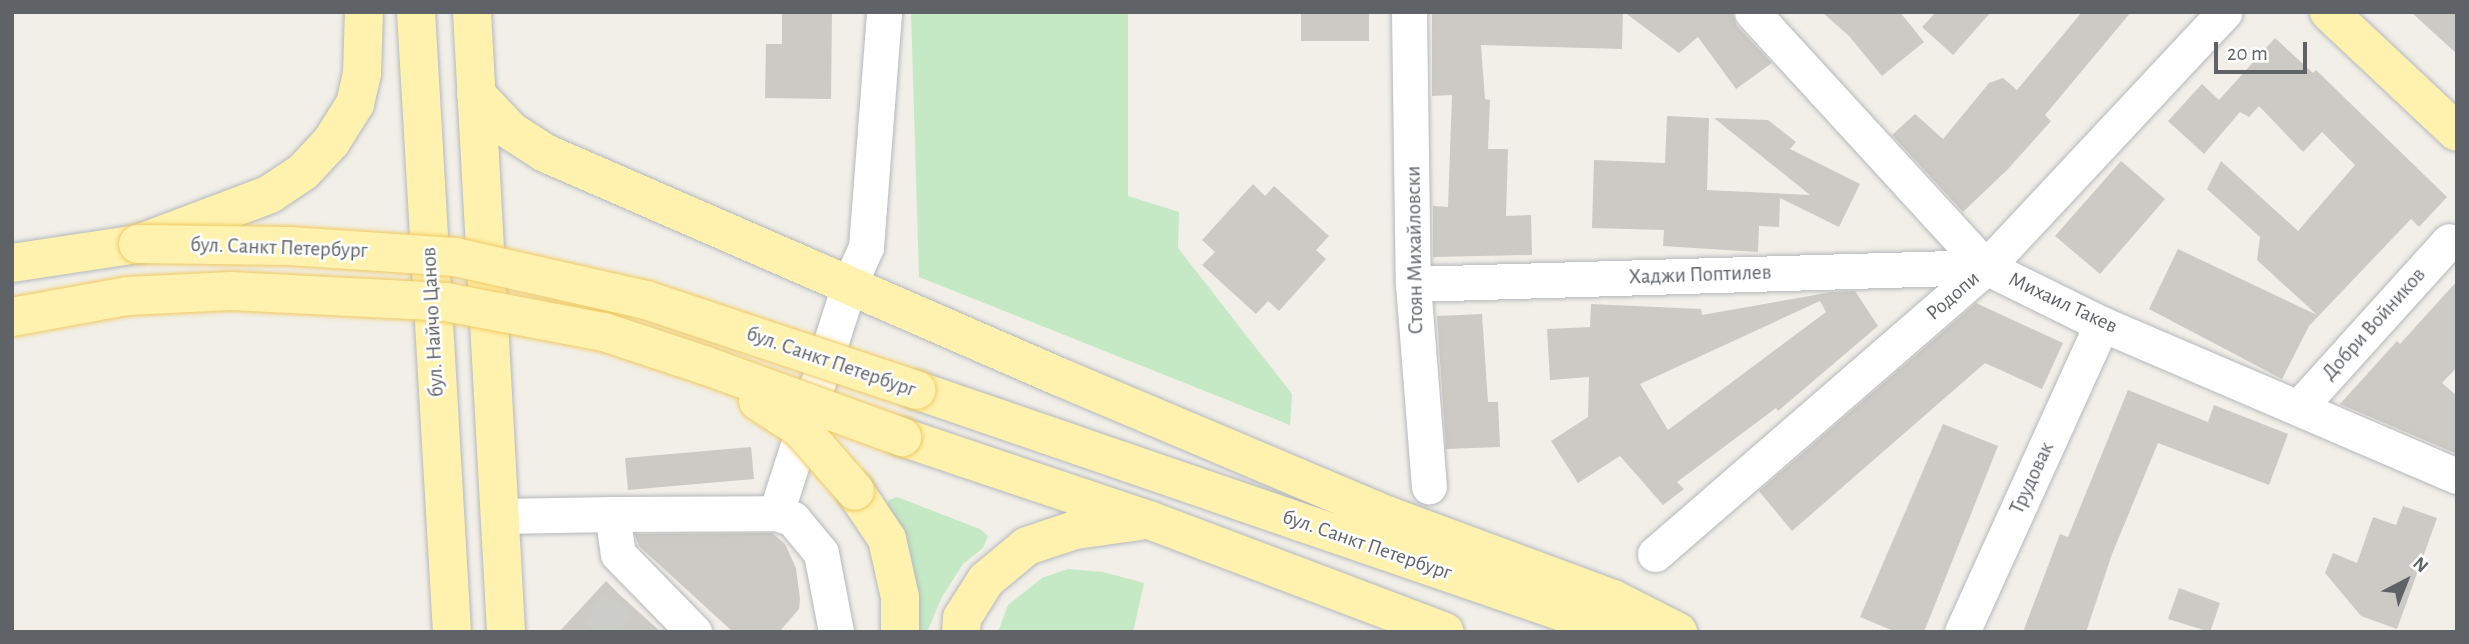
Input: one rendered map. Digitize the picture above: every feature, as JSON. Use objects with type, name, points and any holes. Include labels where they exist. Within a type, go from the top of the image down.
[{"type":"main road","points":[[138,244],[270,194],[303,172],[331,142],[355,104],[362,74],[364,12]]},
{"type":"main road","name":"бул. Найчо Цанов","points":[[416,12],[452,632]]},
{"type":"main road","points":[[472,12],[506,632]]},
{"type":"main road","points":[[2329,12],[2457,132]]},
{"type":"main road","points":[[476,94],[511,131],[545,153],[1389,516],[1613,599],[1678,632]]},
{"type":"main road","name":"бул. Санкт Петербург","points":[[12,263],[138,244],[289,246],[455,257],[646,300],[1621,632]]},
{"type":"main road","points":[[12,317],[128,296],[231,290],[446,302],[604,332],[704,365],[902,438],[1149,520],[1433,630]]},
{"type":"main road","points":[[704,365],[801,429],[855,491],[887,540],[900,597],[900,632]]},
{"type":"main road","points":[[961,632],[962,618],[986,580],[1027,546],[1075,530],[1149,520]]},
{"type":"street","points":[[776,513],[849,285],[866,247],[884,12]]},
{"type":"street","name":"Стоян Михайловски","points":[[1409,12],[1413,117],[1413,284],[1429,486]]},
{"type":"street","name":"Михаил Такев","points":[[1752,12],[1986,267],[2102,324],[2300,406],[2457,476]]},
{"type":"street","name":"Родопи","points":[[1655,554],[1986,267],[2225,12]]},
{"type":"street","name":"Добри Войников","points":[[2300,406],[2449,241]]},
{"type":"street","name":"Хаджи Поптилев","points":[[1413,284],[1986,267]]},
{"type":"street","name":"Трудовак","points":[[1962,632],[2102,324]]},
{"type":"street","points":[[500,516],[776,513],[793,519],[821,553],[836,632]]},
{"type":"street","points":[[612,514],[621,596]]},
{"type":"street","points":[[618,554],[681,627]]},
{"type":"green space","points":[[911,12],[1128,12],[1128,196],[1179,212],[1178,248],[1292,394],[1290,425],[919,277]]},
{"type":"green space","points":[[897,497],[980,529],[988,536],[983,548],[963,564],[942,597],[927,632],[916,632],[884,512],[889,500]]},
{"type":"green space","points":[[1068,569],[1103,572],[1144,583],[1133,632],[998,632],[1008,605],[1042,578]]},
{"type":"building","points":[[782,12],[832,12],[831,99],[765,98],[766,44],[782,44]]},
{"type":"building","points":[[1301,12],[1369,12],[1369,41],[1301,41]]},
{"type":"building","points":[[1432,12],[1623,12],[1622,49],[1481,45],[1485,99],[1490,100],[1488,149],[1508,149],[1506,216],[1531,215],[1532,255],[1433,257],[1433,206],[1448,207],[1452,95],[1432,96]]},
{"type":"building","points":[[1624,12],[1732,12],[1737,26],[1772,63],[1736,89],[1698,37],[1679,53]]},
{"type":"building","points":[[1822,12],[1900,12],[1924,42],[1882,76],[1849,36]]},
{"type":"building","points":[[1936,12],[1991,12],[1953,55],[1922,27]]},
{"type":"building","points":[[2082,12],[2131,12],[2045,115],[2051,121],[2008,169],[1963,212],[1892,135],[1915,114],[1943,139],[1989,83],[2003,78],[2017,90]]},
{"type":"building","points":[[2411,12],[2457,12],[2457,54]]},
{"type":"building","points":[[2275,38],[2313,73],[2316,70],[2447,197],[2419,227],[2411,219],[2309,326],[2282,379],[2149,309],[2178,249],[2317,315],[2257,260],[2260,237],[2207,189],[2221,161],[2298,231],[2355,165],[2322,132],[2303,152],[2259,106],[2249,117],[2240,112],[2204,154],[2168,121],[2202,84],[2219,100]]},
{"type":"building","points":[[1667,116],[1709,118],[1707,190],[1810,195],[1714,118],[1768,120],[1796,142],[1790,149],[1860,184],[1839,227],[1780,198],[1779,227],[1759,226],[1758,252],[1663,246],[1664,230],[1592,228],[1594,160],[1665,163]]},
{"type":"building","points":[[2121,161],[2165,199],[2100,274],[2055,236]]},
{"type":"building","points":[[1253,184],[1265,196],[1274,186],[1329,236],[1316,250],[1326,259],[1279,311],[1268,301],[1256,314],[1202,265],[1215,252],[1202,240]]},
{"type":"building","points":[[2457,281],[2457,367],[2442,383],[2457,396],[2457,454],[2340,404],[2397,341],[2400,344]]},
{"type":"building","points":[[1855,291],[1878,326],[1778,411],[1776,408],[1677,482],[1684,489],[1663,505],[1620,456],[1578,483],[1551,441],[1588,417],[1589,377],[1550,380],[1547,329],[1590,327],[1591,304],[1701,309],[1702,315],[1832,292]],"holes":[[[1820,301],[1826,312],[1668,430],[1640,384]]]},
{"type":"building","points":[[1976,303],[2063,343],[2042,389],[1985,363],[1792,531],[1759,491]]},
{"type":"building","points":[[1482,314],[1488,402],[1498,402],[1500,447],[1446,449],[1437,316]]},
{"type":"building","points":[[2128,390],[2208,422],[2214,405],[2288,434],[2269,485],[2158,443],[2112,554],[2086,632],[2023,632],[2060,534],[2068,537]]},
{"type":"building","points":[[1943,424],[1998,446],[1924,632],[1896,632],[1860,617]]},
{"type":"building","points":[[751,447],[754,479],[628,490],[625,458]]},
{"type":"building","points":[[2403,506],[2437,518],[2397,629],[2361,616],[2325,573],[2333,553],[2357,563],[2373,517],[2396,525]]},
{"type":"building","points":[[772,533],[785,544],[796,568],[800,599],[799,609],[779,632],[733,632],[639,546],[635,534]]},
{"type":"building","points":[[606,581],[621,596],[661,632],[559,632]]},
{"type":"building","points":[[2179,588],[2220,603],[2210,632],[2168,619]]},
{"type":"tunnel","points":[[600,632],[621,596]]}]
